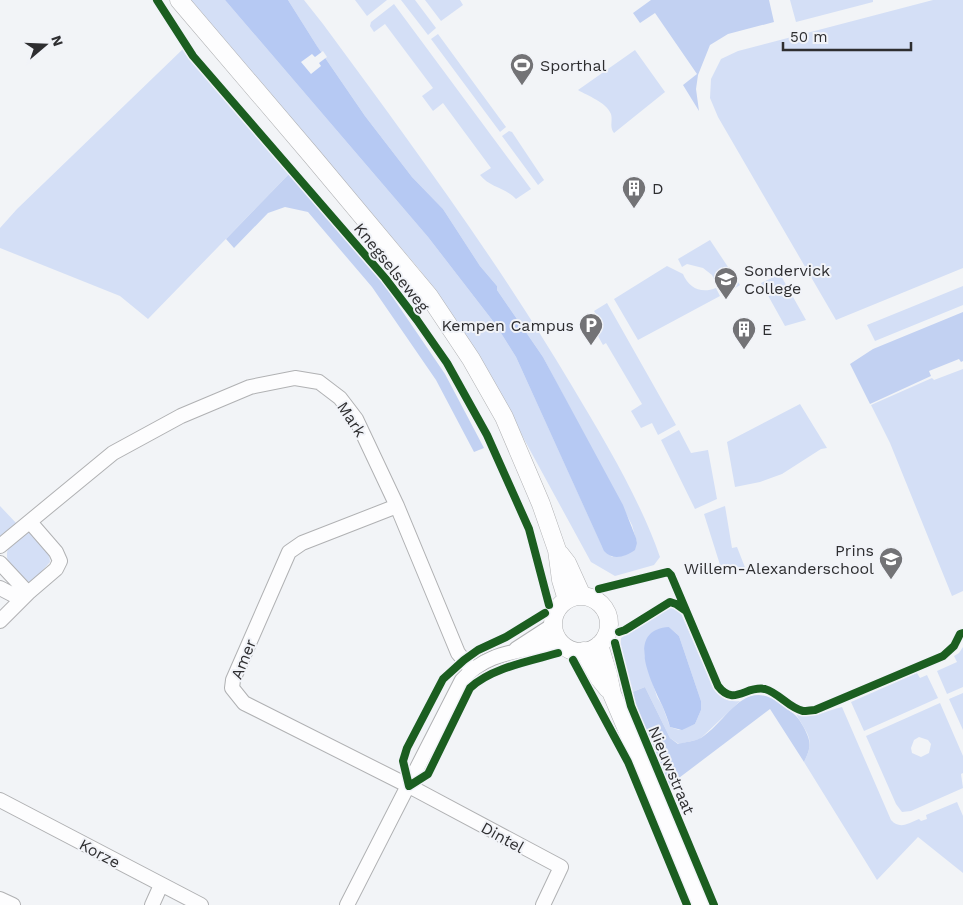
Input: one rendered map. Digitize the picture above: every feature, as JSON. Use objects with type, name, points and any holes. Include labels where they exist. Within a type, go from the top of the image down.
[{"type":"street","name":"Knegselseweg","points":[[179,0],[429,296],[471,359],[504,417],[541,504],[557,550],[560,574],[574,598]]},
{"type":"street","name":"Mark","points":[[0,546],[113,453],[181,416],[250,387],[295,378],[319,382],[340,398],[356,419],[397,506],[458,653],[471,669]]},
{"type":"street","name":"Amer","points":[[397,506],[302,543],[289,552],[233,680],[232,688],[244,703],[409,786]]},
{"type":"street","points":[[0,621],[25,596],[56,570],[60,561],[56,552],[30,522]]},
{"type":"street","points":[[0,563],[25,596]]},
{"type":"street","points":[[0,588],[25,596]]},
{"type":"street","points":[[574,598],[592,598],[606,612],[609,622],[608,631],[604,639],[591,648],[575,651],[566,648],[556,633],[555,615],[560,606],[574,598]]},
{"type":"street","points":[[347,905],[462,680],[471,669],[492,658],[556,633]]},
{"type":"street","name":"Nieuwstraat","points":[[591,648],[608,674],[612,694],[701,905]]},
{"type":"street","name":"Dintel","points":[[409,786],[561,868],[543,905]]},
{"type":"street","name":"Korze","points":[[0,800],[201,905]]},
{"type":"street","points":[[152,905],[161,885]]},
{"type":"street","points":[[0,899],[13,905]]},
{"type":"shaded area","points":[[188,0],[225,0],[428,237],[496,325],[516,357],[602,546],[612,557],[620,556],[637,543],[632,525],[543,357],[497,290],[497,286],[480,266],[443,209],[412,177],[365,116],[288,0],[304,0],[356,68],[452,202],[543,339],[620,469],[642,513],[660,557],[654,565],[615,576],[591,562],[483,364],[420,270]]},
{"type":"shaded area","points":[[225,0],[288,0],[365,116],[412,177],[443,209],[480,266],[497,286],[497,290],[543,357],[623,505],[636,538],[635,550],[619,557],[611,556],[604,551],[516,357],[496,325],[428,237]]},
{"type":"shaded area","points":[[355,0],[387,0],[367,16]]},
{"type":"shaded area","points":[[401,0],[415,0],[436,28],[428,35]]},
{"type":"shaded area","points":[[425,0],[460,0],[463,5],[441,21]]},
{"type":"shaded area","points":[[651,0],[769,0],[774,22],[728,34],[710,45],[698,75],[696,89],[699,111],[683,85],[697,74],[655,13],[640,23],[633,13]]},
{"type":"shaded area","points":[[790,0],[873,0],[873,2],[796,22]]},
{"type":"shaded area","points":[[933,0],[963,0],[963,268],[836,320],[718,117],[710,98],[711,79],[721,59],[738,51]]},
{"type":"shaded area","points":[[394,4],[531,189],[516,199],[480,175],[491,168],[443,103],[433,111],[422,96],[433,88],[385,24],[374,32],[370,26],[371,22]]},
{"type":"shaded area","points":[[438,34],[506,127],[500,132],[431,39]]},
{"type":"shaded area","points":[[184,48],[289,174],[148,319],[120,296],[0,248],[0,228],[17,209]]},
{"type":"shaded area","points":[[635,50],[665,92],[614,133],[609,110],[601,103],[578,90]]},
{"type":"shaded area","points":[[509,131],[512,132],[544,180],[538,185],[502,136]]},
{"type":"shaded area","points":[[289,174],[381,280],[445,374],[484,448],[474,452],[436,380],[372,287],[308,212],[285,207],[268,213],[234,248],[226,239]]},
{"type":"shaded area","points":[[710,240],[740,285],[732,290],[716,283],[712,275],[703,268],[687,264],[682,267],[678,259]]},
{"type":"shaded area","points":[[667,266],[683,274],[692,286],[701,290],[716,288],[720,296],[638,340],[614,299]]},
{"type":"shaded area","points":[[780,274],[806,320],[785,326],[761,283]]},
{"type":"shaded area","points":[[963,286],[963,305],[875,341],[867,325]]},
{"type":"shaded area","points":[[607,303],[676,425],[658,435],[652,423],[641,428],[631,411],[642,404],[606,343],[603,345],[594,329],[602,323],[594,311]]},
{"type":"shaded area","points":[[963,312],[963,361],[961,362],[959,359],[929,371],[931,376],[870,404],[850,364],[873,349]]},
{"type":"shaded area","points":[[963,369],[963,591],[952,596],[890,443],[871,405],[932,378],[934,380]]},
{"type":"shaded area","points":[[800,404],[827,448],[821,449],[782,474],[760,482],[735,487],[727,442]]},
{"type":"shaded area","points":[[679,430],[691,453],[708,450],[717,499],[695,509],[661,440]]},
{"type":"shaded area","points":[[0,506],[17,524],[0,539]]},
{"type":"shaded area","points":[[725,506],[732,548],[737,547],[746,570],[726,573],[721,568],[704,514]]},
{"type":"shaded area","points":[[30,532],[49,553],[50,562],[33,581],[27,582],[11,566],[7,556],[12,542],[20,535]]},
{"type":"shaded area","points":[[665,606],[675,606],[680,611],[715,691],[726,700],[740,701],[700,739],[679,744],[670,738],[645,687],[630,693],[620,652],[621,638]],"holes":[[[669,627],[679,636],[701,701],[701,710],[695,724],[679,730],[670,727],[657,697],[644,655],[644,650]]]},
{"type":"shaded area","points":[[669,627],[679,636],[701,701],[701,710],[695,724],[682,730],[670,727],[645,659],[644,647],[648,637],[655,630]]},
{"type":"shaded area","points":[[963,647],[963,687],[947,694],[937,671],[957,662],[954,656]]},
{"type":"shaded area","points":[[917,673],[920,678],[927,675],[938,698],[864,731],[851,702]]},
{"type":"shaded area","points":[[645,687],[670,738],[678,744],[701,738],[737,704],[757,695],[769,697],[798,718],[806,731],[810,744],[807,756],[804,762],[770,709],[667,787],[630,693]]},
{"type":"shaded area","points":[[963,693],[963,730],[949,699]]},
{"type":"shaded area","points":[[940,703],[963,756],[963,773],[961,774],[963,788],[911,811],[902,812],[896,804],[866,736]],"holes":[[[919,737],[928,740],[931,744],[929,753],[921,757],[912,753],[911,748],[914,740]]]},
{"type":"shaded area","points":[[842,707],[891,820],[894,823],[905,825],[919,819],[921,821],[927,819],[926,815],[957,802],[963,816],[963,873],[918,837],[877,880],[804,762],[808,754],[810,742],[807,732],[796,714],[809,716]]},
{"type":"pier","points":[[323,51],[327,57],[319,63],[321,66],[311,74],[301,62],[312,54],[315,57]]},
{"type":"cycle path","points":[[157,0],[193,56],[385,278],[447,363],[487,435],[529,529],[549,605]]},
{"type":"cycle path","points":[[599,589],[668,572],[671,575],[718,686],[729,695],[765,689],[793,707],[803,711],[815,710],[943,656],[954,646],[960,634],[963,633]]},
{"type":"cycle path","points":[[619,632],[670,602],[686,611]]},
{"type":"cycle path","points":[[545,613],[506,637],[478,650],[443,679],[407,748],[403,761],[409,786],[428,774],[470,688],[500,670],[558,653]]},
{"type":"cycle path","points":[[615,643],[631,706],[714,905]]},
{"type":"cycle path","points":[[573,660],[628,762],[687,905]]},
{"type":"place","name":"Sporthal","points":[[522,86]]},
{"type":"place","name":"D","points":[[634,209]]},
{"type":"place","name":"Sondervick College","points":[[726,300]]},
{"type":"place","name":"Kempen Campus","points":[[591,346]]},
{"type":"place","name":"E","points":[[744,350]]},
{"type":"place","name":"Prins Willem-Alexanderschool","points":[[891,580]]}]
